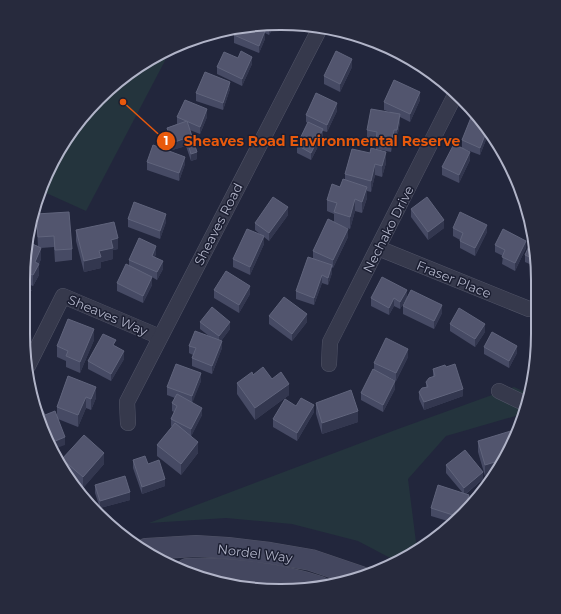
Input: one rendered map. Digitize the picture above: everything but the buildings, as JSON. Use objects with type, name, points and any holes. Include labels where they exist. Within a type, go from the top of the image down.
[{"type":"main road","name":"Nordel Way","points":[[153,549],[196,546],[270,553],[311,560],[351,574]]},
{"type":"main road","name":"Nordel Way","points":[[195,569],[223,569],[273,576],[302,583]]},
{"type":"street","name":"Sheaves Road","points":[[128,423],[127,402],[317,33]]},
{"type":"street","name":"Nechako Drive","points":[[329,364],[330,342],[453,99]]},
{"type":"street","name":"Fraser Place","points":[[378,248],[529,309]]},
{"type":"street","name":"Sheaves Way","points":[[32,359],[63,296],[160,337]]},
{"type":"street","points":[[499,392],[521,401]]},
{"type":"shaded area","points":[[166,58],[86,211],[46,193],[56,170],[72,141],[103,103],[141,72]]},
{"type":"shaded area","points":[[514,387],[524,391],[517,415],[446,436],[408,479],[416,544],[391,558],[358,541],[292,524],[226,518],[149,523]]},
{"type":"place","name":"Sheaves Road Environmental Reserve","points":[[123,102]]}]
